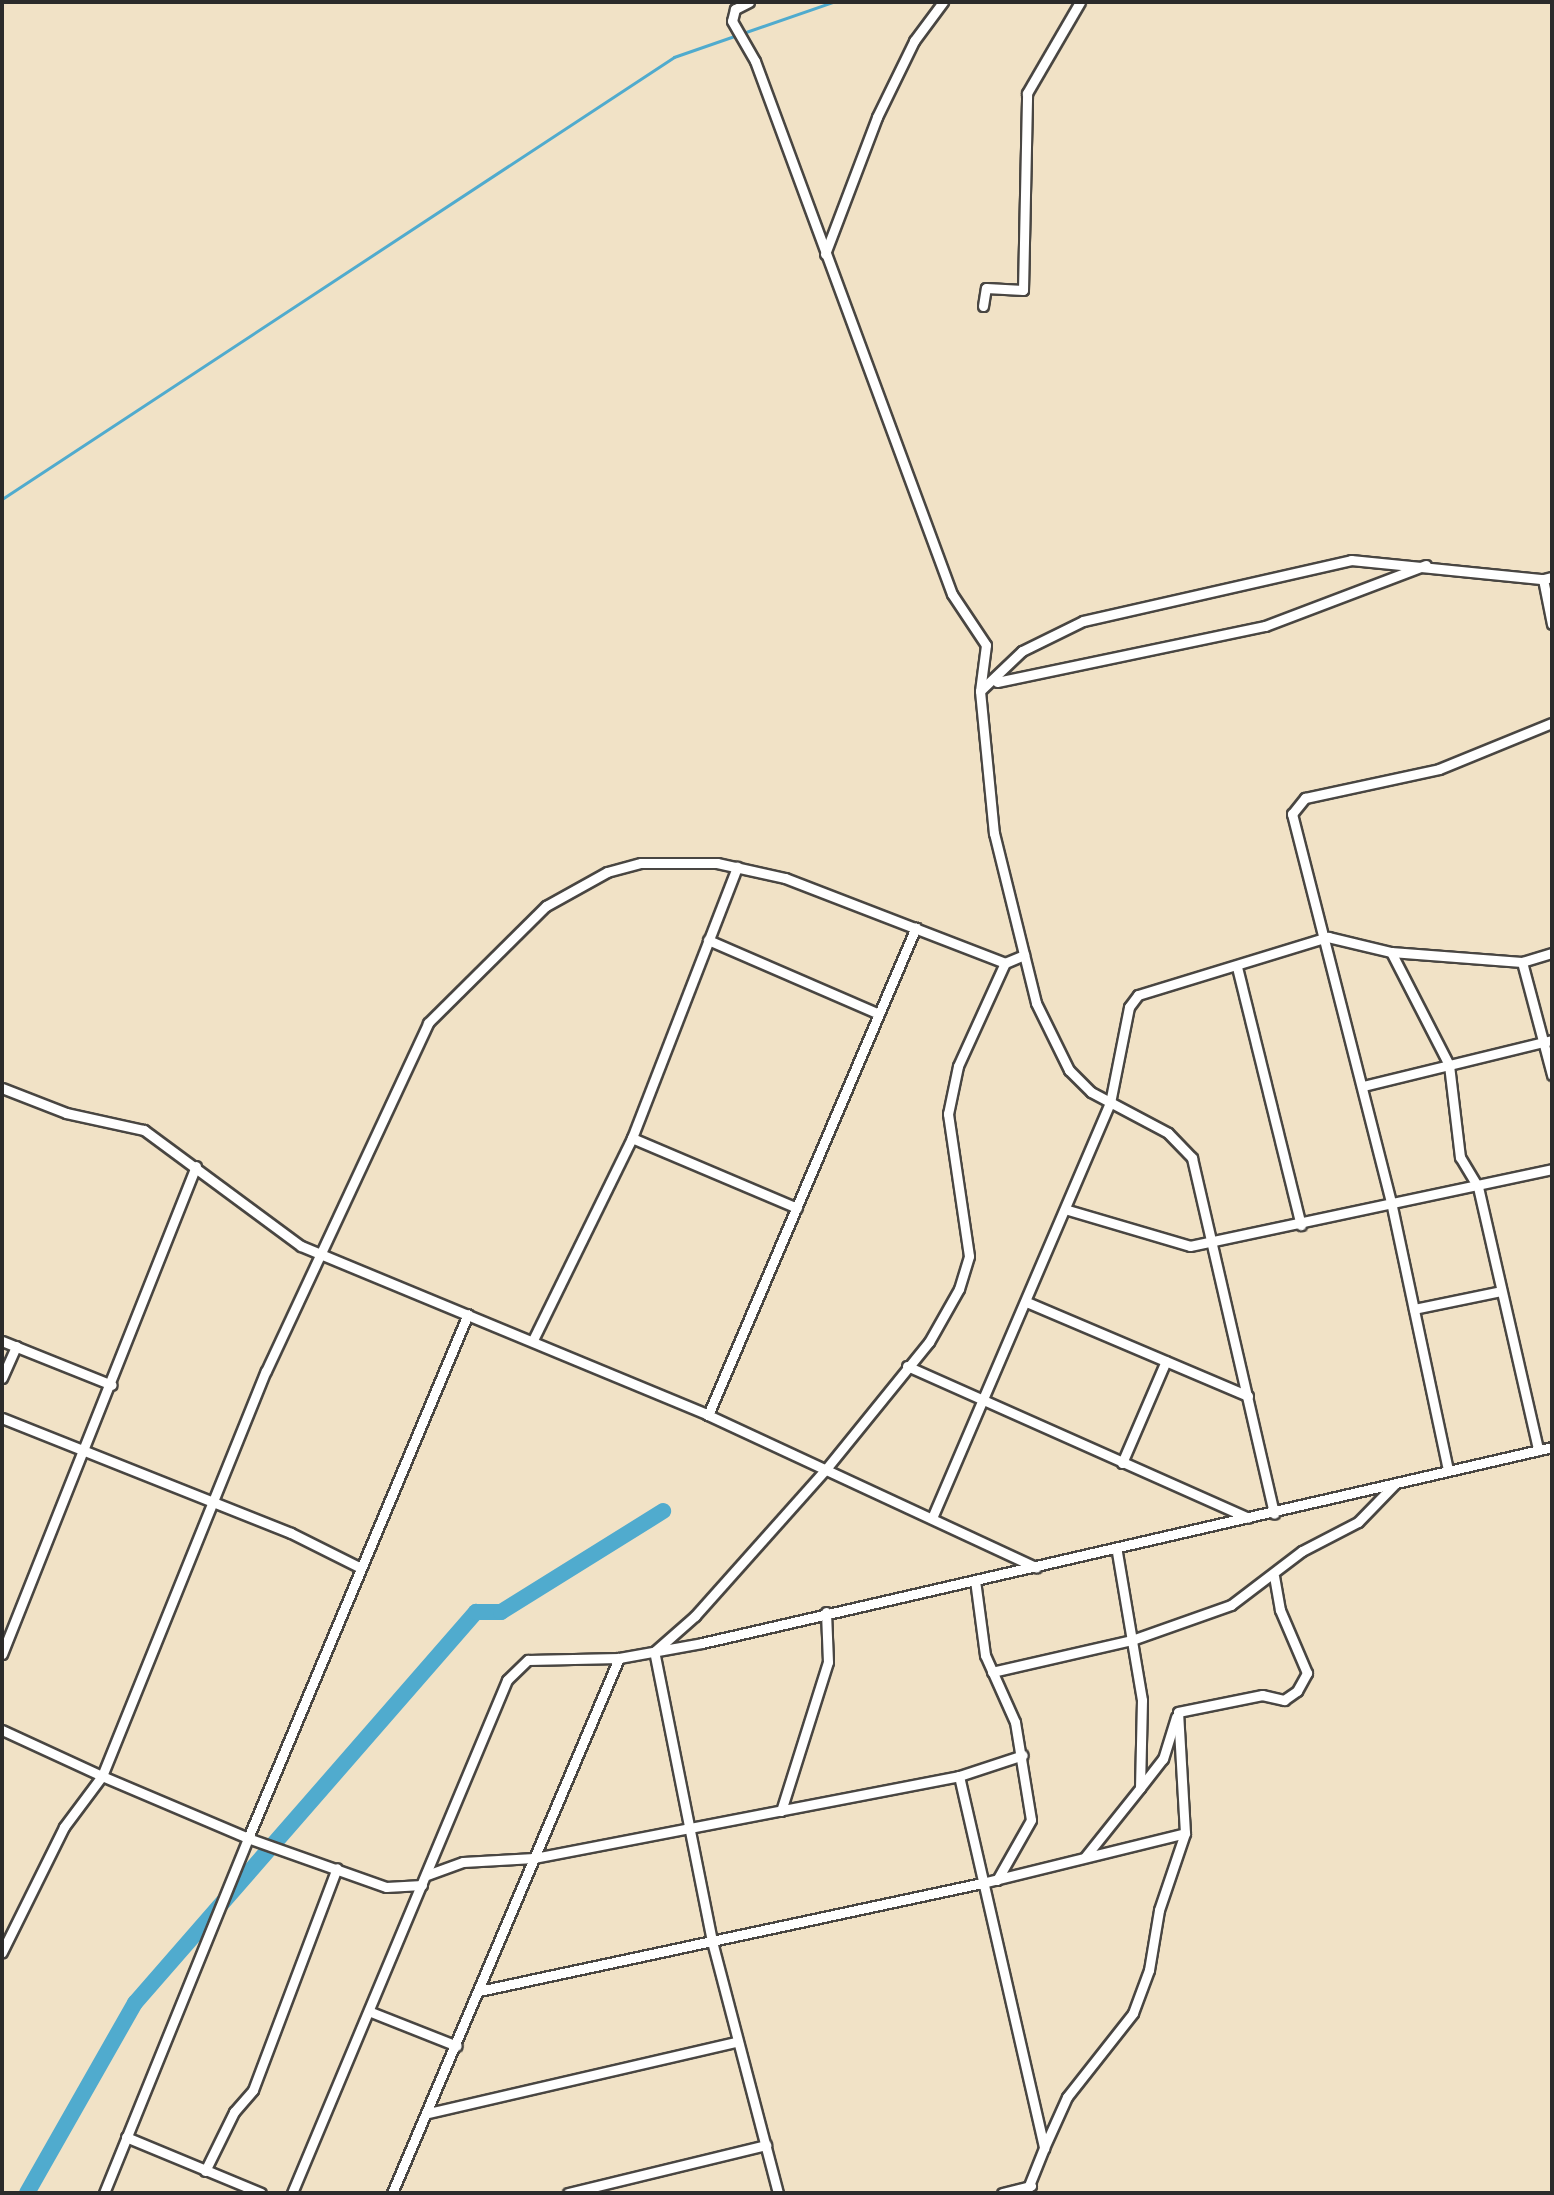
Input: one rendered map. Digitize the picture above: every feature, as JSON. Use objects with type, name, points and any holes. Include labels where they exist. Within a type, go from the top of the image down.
[{"type":"street","points":[[749,2],[735,9],[732,21],[755,61],[825,254],[886,401],[952,594],[986,645],[980,691],[994,833],[1024,955],[1051,1040],[1069,1070],[1110,1103],[1181,1143],[1192,1158],[1214,1243],[1274,1514]]},
{"type":"street","points":[[825,254],[877,117],[914,41],[943,2]]},
{"type":"street","points":[[983,306],[986,288],[1023,290],[1027,93],[1080,2]]},
{"type":"street","points":[[996,682],[1022,651],[1083,621],[1352,559],[1429,564],[1547,578],[1552,624]]},
{"type":"street","points":[[980,691],[996,682],[1265,626],[1429,564]]},
{"type":"street","points":[[1448,1469],[1392,1206],[1328,937],[1292,814],[1297,803],[1439,769],[1552,723]]},
{"type":"street","points":[[2,1952],[64,1827],[102,1776],[215,1505],[266,1371],[322,1256],[428,1023],[488,959],[546,906],[607,872],[641,863],[737,867],[916,927],[1005,963]]},
{"type":"street","points":[[533,1340],[632,1138],[737,867]]},
{"type":"street","points":[[708,1415],[916,927]]},
{"type":"street","points":[[932,1518],[1068,1210],[1110,1103],[1129,1007],[1138,995],[1237,967],[1328,937],[1391,952],[1522,962],[1552,953]]},
{"type":"street","points":[[708,940],[879,1014]]},
{"type":"street","points":[[1391,952],[1449,1065],[1460,1157],[1478,1187],[1538,1450]]},
{"type":"street","points":[[654,1652],[827,1469],[907,1366],[959,1289],[969,1256],[948,1114],[958,1066],[1005,963],[1024,955]]},
{"type":"street","points":[[1522,962],[1549,1041],[1552,1075]]},
{"type":"street","points":[[1237,967],[1301,1225]]},
{"type":"street","points":[[1363,1086],[1549,1041]]},
{"type":"street","points":[[2,1088],[89,1120],[144,1130],[322,1256],[533,1340],[708,1415],[1036,1567]]},
{"type":"street","points":[[632,1138],[797,1208]]},
{"type":"street","points":[[2,1654],[87,1449],[196,1166]]},
{"type":"street","points":[[1068,1210],[1164,1243],[1214,1243],[1552,1169]]},
{"type":"street","points":[[1414,1309],[1501,1291]]},
{"type":"street","points":[[1028,1303],[1248,1396]]},
{"type":"street","points":[[104,2193],[359,1567],[468,1314]]},
{"type":"street","points":[[2,1341],[112,1385]]},
{"type":"street","points":[[2,1378],[16,1346]]},
{"type":"street","points":[[1122,1463],[1166,1361]]},
{"type":"street","points":[[907,1366],[984,1403],[1248,1518]]},
{"type":"street","points":[[2,1418],[87,1449],[359,1567]]},
{"type":"street","points":[[292,2193],[515,1669],[528,1660],[619,1658],[654,1652],[825,1612],[1116,1552],[1448,1469],[1552,1447]]},
{"type":"street","points":[[992,1672],[1132,1640],[1231,1605],[1274,1577],[1302,1551],[1358,1522],[1395,1484]]},
{"type":"street","points":[[1116,1552],[1142,1700],[1140,1788]]},
{"type":"street","points":[[1178,1712],[1262,1695],[1284,1700],[1297,1691],[1307,1673],[1280,1610],[1274,1577]]},
{"type":"street","points":[[975,1580],[992,1672],[1023,1755],[1031,1820],[997,1880]]},
{"type":"street","points":[[781,1811],[828,1662],[825,1612]]},
{"type":"street","points":[[654,1652],[712,1941],[778,2193]]},
{"type":"street","points":[[392,2193],[457,2046],[619,1658]]},
{"type":"street","points":[[1084,1858],[1163,1759],[1178,1712]]},
{"type":"street","points":[[1002,2193],[1028,2190],[1067,2097],[1133,2013],[1185,1833],[1178,1712]]},
{"type":"street","points":[[2,1730],[248,1838],[386,1887],[422,1885]]},
{"type":"street","points":[[427,1875],[463,1862],[534,1858],[959,1776],[1023,1755]]},
{"type":"street","points":[[959,1776],[1044,2148]]},
{"type":"street","points":[[479,1992],[997,1880],[1185,1833]]},
{"type":"street","points":[[205,2171],[234,2112],[253,2090],[337,1868]]},
{"type":"street","points":[[371,2012],[457,2046]]},
{"type":"street","points":[[428,2113],[737,2042]]},
{"type":"street","points":[[126,2137],[261,2193]]},
{"type":"street","points":[[568,2193],[766,2145]]},
{"type":"waterway","points":[[2,499],[674,57],[833,2]]},
{"type":"waterway","points":[[27,2193],[135,2003],[476,1612],[501,1612],[663,1511]]}]
